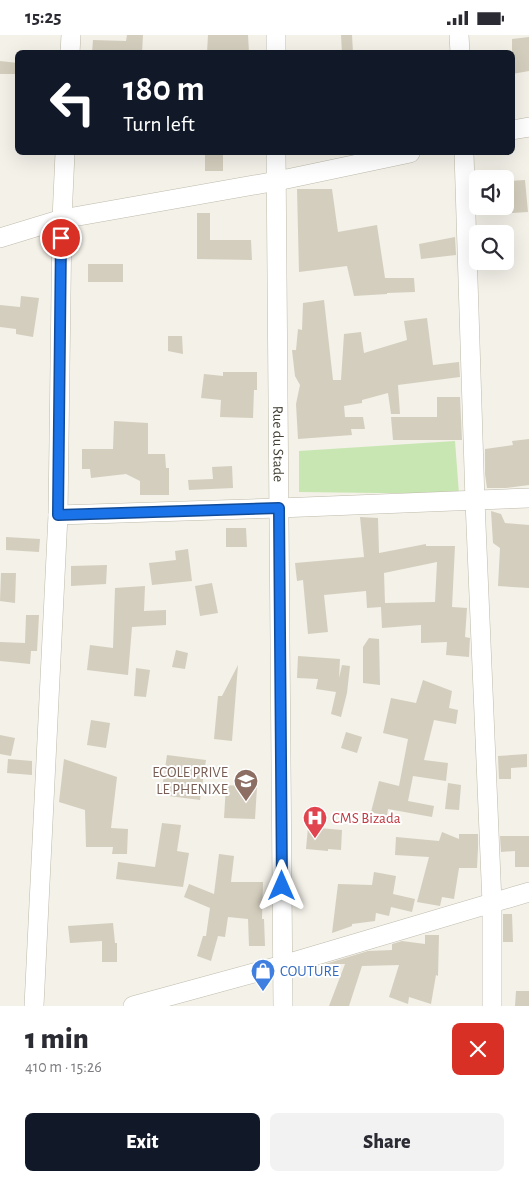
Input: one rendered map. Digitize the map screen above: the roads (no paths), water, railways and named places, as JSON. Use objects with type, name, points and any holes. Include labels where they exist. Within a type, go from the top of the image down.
[{"type":"street","points":[[70,50],[71,35]]},
{"type":"street","points":[[276,35],[276,50]]},
{"type":"street","points":[[459,35],[460,50]]},
{"type":"street","points":[[515,129],[529,127]]},
{"type":"street","points":[[34,1006],[58,515],[62,219],[65,155]]},
{"type":"street","name":"Rue du Stade","points":[[276,155],[283,1006]]},
{"type":"street","points":[[0,238],[62,219],[277,181],[400,155]]},
{"type":"street","points":[[464,155],[475,501],[492,903],[492,1006]]},
{"type":"street","points":[[58,515],[529,498]]},
{"type":"street","points":[[133,1006],[283,965],[529,892]]},
{"type":"place","name":"ECOLE PRIVE LE PHENIXE","points":[[246,802]]},
{"type":"place","name":"CMS Bizada","points":[[315,839]]},
{"type":"place","name":"COUTURE","points":[[263,992]]}]
